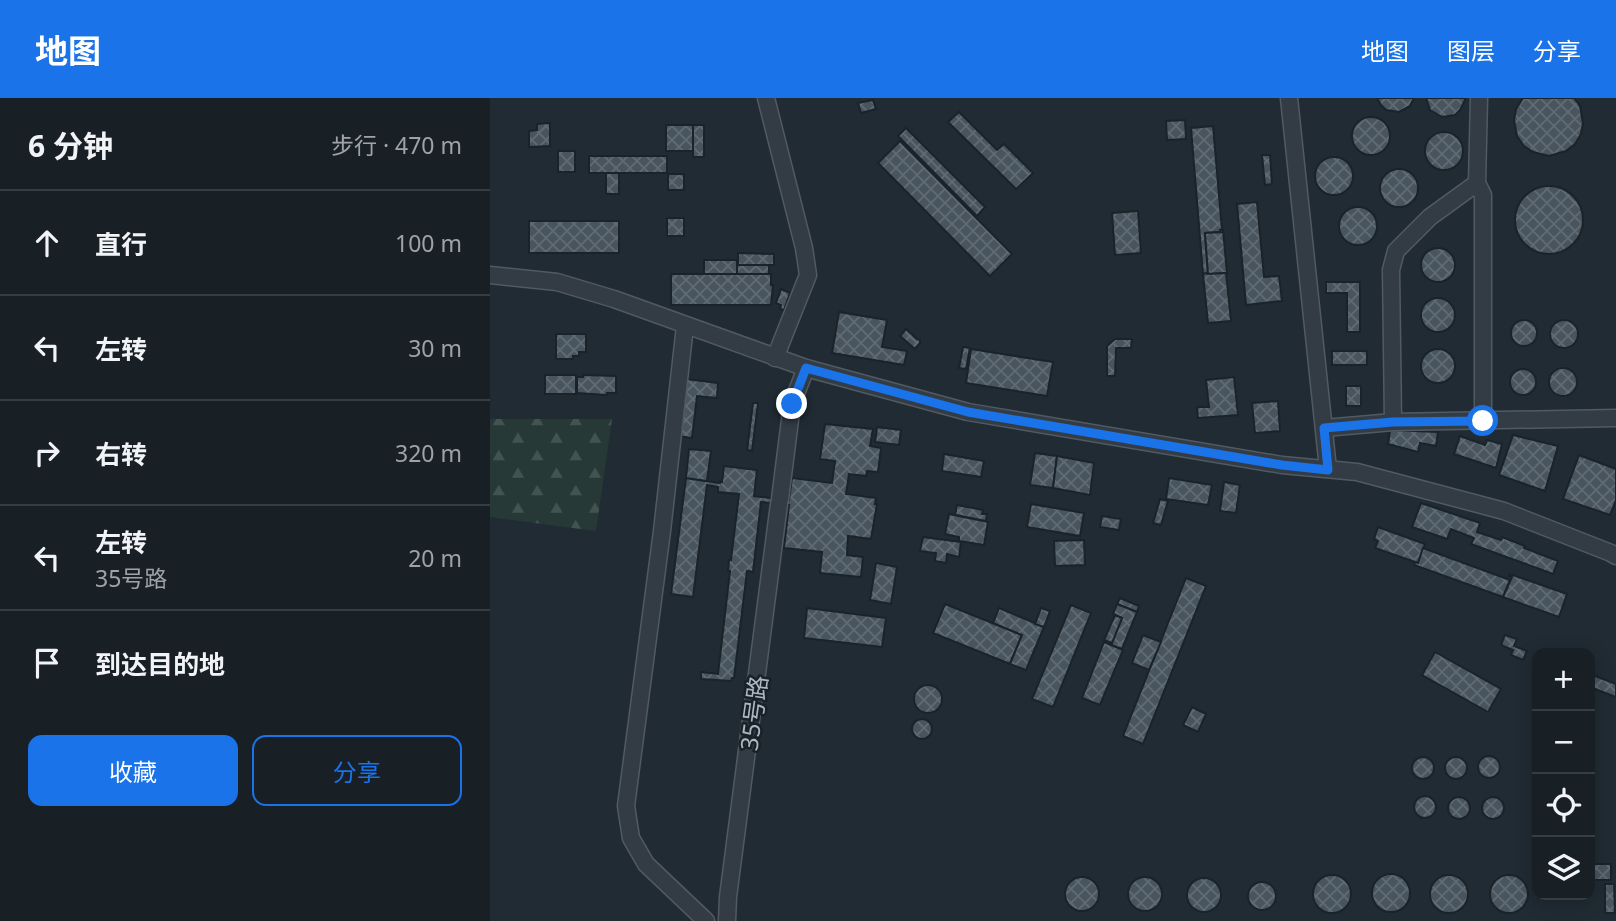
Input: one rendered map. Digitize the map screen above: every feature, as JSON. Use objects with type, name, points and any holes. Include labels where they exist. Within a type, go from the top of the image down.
[{"type":"street","points":[[766,98],[804,248],[808,275],[775,358]]},
{"type":"street","points":[[1289,98],[1328,470]]},
{"type":"street","points":[[1479,98],[1477,183],[1483,195],[1483,421]]},
{"type":"street","points":[[1393,422],[1391,270],[1396,251],[1430,217],[1477,183]]},
{"type":"street","points":[[490,275],[557,282],[614,299],[806,368],[968,412],[1282,465],[1357,472],[1504,511],[1616,556]]},
{"type":"street","points":[[685,326],[662,531],[626,806],[631,838],[646,864],[706,921]]},
{"type":"street","name":"35号路","points":[[727,921],[792,404],[806,368]]},
{"type":"street","points":[[1324,428],[1393,422],[1616,418]]},
{"type":"green space","points":[[490,419],[612,419],[596,531],[490,517]]},
{"type":"building","points":[[1377,98],[1414,98],[1410,106],[1399,112],[1386,110]]},
{"type":"building","points":[[1426,98],[1465,100],[1455,115],[1442,117],[1430,110]]},
{"type":"building","points":[[1523,98],[1574,98],[1580,106],[1583,123],[1575,144],[1566,151],[1549,156],[1533,152],[1524,146],[1517,136],[1514,120],[1516,109]]},
{"type":"building","points":[[873,100],[876,109],[861,113],[858,103]]},
{"type":"building","points":[[959,112],[997,150],[1004,144],[1033,173],[1016,189],[948,122]]},
{"type":"building","points":[[1371,117],[1385,122],[1390,136],[1385,150],[1371,155],[1357,150],[1352,136],[1357,122]]},
{"type":"building","points":[[1185,120],[1186,139],[1167,140],[1166,121]]},
{"type":"building","points":[[550,123],[550,146],[529,147],[529,131],[537,130],[537,124]]},
{"type":"building","points":[[666,125],[693,125],[693,151],[666,151]]},
{"type":"building","points":[[693,125],[704,125],[704,157],[693,157]]},
{"type":"building","points":[[1213,126],[1222,230],[1205,233],[1208,273],[1203,274],[1191,128]]},
{"type":"building","points":[[906,128],[985,207],[977,216],[898,136]]},
{"type":"building","points":[[1444,132],[1458,137],[1463,151],[1458,165],[1444,170],[1430,165],[1425,151],[1430,137]]},
{"type":"building","points":[[900,141],[1012,254],[990,276],[878,163]]},
{"type":"building","points":[[558,151],[575,151],[575,172],[558,172]]},
{"type":"building","points":[[1262,155],[1270,155],[1272,184],[1265,185]]},
{"type":"building","points":[[589,156],[667,156],[667,173],[589,173]]},
{"type":"building","points":[[1334,157],[1348,162],[1353,176],[1348,190],[1334,195],[1320,190],[1315,176],[1320,162]]},
{"type":"building","points":[[1399,169],[1413,174],[1418,188],[1413,202],[1399,207],[1385,202],[1380,188],[1385,174]]},
{"type":"building","points":[[606,173],[619,173],[619,194],[606,194]]},
{"type":"building","points":[[668,174],[684,174],[684,190],[668,190]]},
{"type":"building","points":[[1542,186],[1556,186],[1568,191],[1578,201],[1583,220],[1578,239],[1568,249],[1556,254],[1542,254],[1530,249],[1520,239],[1515,227],[1515,213],[1520,201],[1530,191]]},
{"type":"building","points":[[1257,202],[1264,277],[1279,276],[1282,301],[1246,305],[1237,204]]},
{"type":"building","points":[[1358,207],[1372,212],[1377,226],[1372,240],[1358,245],[1344,240],[1339,226],[1344,212]]},
{"type":"building","points":[[1138,211],[1141,253],[1115,255],[1112,213]]},
{"type":"building","points":[[667,218],[684,218],[684,236],[667,236]]},
{"type":"building","points":[[529,221],[619,221],[619,253],[529,253]]},
{"type":"building","points":[[1220,230],[1223,230],[1227,273],[1208,274],[1205,233],[1221,232]]},
{"type":"building","points":[[1438,248],[1450,253],[1455,265],[1450,277],[1438,282],[1426,277],[1421,265],[1426,253]]},
{"type":"building","points":[[738,253],[774,254],[774,265],[738,265]]},
{"type":"building","points":[[704,260],[737,260],[737,274],[704,274]]},
{"type":"building","points":[[737,265],[769,265],[769,274],[737,274]]},
{"type":"building","points":[[1226,273],[1231,321],[1208,323],[1203,274]]},
{"type":"building","points":[[671,274],[771,274],[771,305],[671,305]]},
{"type":"building","points":[[1326,282],[1360,282],[1360,332],[1347,332],[1347,293],[1326,293]]},
{"type":"building","points":[[781,289],[790,293],[784,310],[776,303]]},
{"type":"building","points":[[1438,298],[1450,303],[1455,315],[1450,327],[1438,332],[1426,327],[1421,315],[1426,303]]},
{"type":"building","points":[[839,312],[887,320],[882,347],[907,351],[904,365],[832,353]]},
{"type":"building","points":[[1524,320],[1534,323],[1537,333],[1534,343],[1524,346],[1514,343],[1511,333],[1514,323]]},
{"type":"building","points":[[1564,320],[1574,324],[1578,334],[1574,344],[1564,348],[1554,344],[1550,334],[1554,324]]},
{"type":"building","points":[[906,329],[920,340],[915,349],[900,336]]},
{"type":"building","points":[[556,334],[586,334],[586,352],[579,352],[579,356],[573,356],[573,359],[556,359]]},
{"type":"building","points":[[1115,339],[1132,339],[1131,348],[1116,348],[1115,376],[1107,376],[1107,346]]},
{"type":"building","points":[[963,347],[970,348],[966,369],[959,368]]},
{"type":"building","points":[[971,349],[1053,362],[1047,396],[966,383]]},
{"type":"building","points":[[1438,349],[1450,354],[1455,366],[1450,378],[1438,383],[1426,378],[1421,366],[1426,354]]},
{"type":"building","points":[[1332,351],[1367,351],[1367,365],[1332,365]]},
{"type":"building","points":[[1563,368],[1573,372],[1577,382],[1573,392],[1563,396],[1553,392],[1549,382],[1553,372]]},
{"type":"building","points":[[1523,369],[1533,372],[1536,382],[1533,392],[1523,395],[1513,392],[1510,382],[1513,372]]},
{"type":"building","points":[[545,375],[576,375],[576,394],[545,394]]},
{"type":"building","points":[[616,376],[616,393],[577,393],[577,377]]},
{"type":"building","points":[[1234,377],[1238,415],[1198,418],[1197,407],[1209,407],[1206,380]]},
{"type":"building","points":[[686,379],[718,383],[717,398],[697,396],[692,438],[679,436]]},
{"type":"building","points":[[1346,386],[1361,386],[1361,406],[1346,406]]},
{"type":"building","points":[[1278,401],[1280,431],[1255,433],[1252,403]]},
{"type":"building","points":[[753,403],[758,403],[752,451],[747,450]]},
{"type":"building","points":[[825,424],[873,429],[870,446],[881,448],[878,472],[867,471],[866,476],[849,474],[846,494],[876,498],[877,504],[871,539],[848,536],[847,555],[863,557],[861,577],[820,573],[822,552],[784,548],[789,505],[761,502],[753,572],[747,571],[734,678],[731,681],[701,679],[701,672],[718,674],[729,560],[739,494],[718,492],[718,487],[707,485],[693,597],[671,594],[686,478],[720,483],[724,466],[757,470],[754,496],[789,500],[792,478],[832,483],[835,461],[820,459]]},
{"type":"building","points":[[877,427],[901,430],[899,445],[875,442]]},
{"type":"building","points":[[1390,430],[1438,432],[1436,446],[1420,443],[1418,452],[1388,444]]},
{"type":"building","points":[[1513,435],[1558,446],[1545,491],[1499,475]]},
{"type":"building","points":[[1460,436],[1485,445],[1487,440],[1502,444],[1496,468],[1454,454]]},
{"type":"building","points":[[689,449],[711,451],[707,481],[686,478]]},
{"type":"building","points":[[1035,453],[1057,456],[1053,488],[1030,485]]},
{"type":"building","points":[[944,454],[984,461],[981,477],[942,471]]},
{"type":"building","points":[[1579,455],[1616,469],[1616,500],[1610,515],[1563,499]]},
{"type":"building","points":[[1057,456],[1094,463],[1090,495],[1053,488]]},
{"type":"building","points":[[1169,478],[1212,485],[1208,505],[1166,499]]},
{"type":"building","points":[[1224,482],[1240,485],[1236,513],[1220,511]]},
{"type":"building","points":[[1160,499],[1168,501],[1161,525],[1153,523]]},
{"type":"building","points":[[1421,503],[1480,523],[1477,532],[1501,540],[1502,537],[1558,561],[1553,574],[1471,544],[1474,538],[1451,529],[1447,539],[1412,527]]},
{"type":"building","points":[[1031,504],[1084,513],[1080,536],[1027,527]]},
{"type":"building","points":[[957,505],[983,510],[982,514],[987,514],[986,521],[955,515]]},
{"type":"building","points":[[949,514],[988,522],[984,545],[959,541],[959,537],[945,534]]},
{"type":"building","points":[[1102,516],[1121,519],[1119,530],[1100,527]]},
{"type":"building","points":[[1378,527],[1425,544],[1418,563],[1375,548],[1378,541],[1374,539]]},
{"type":"building","points":[[923,537],[961,542],[959,557],[947,554],[946,563],[935,561],[936,553],[920,551]]},
{"type":"building","points":[[1084,540],[1085,565],[1055,566],[1054,541]]},
{"type":"building","points":[[1423,548],[1510,580],[1503,597],[1414,565],[1415,562],[1418,563]]},
{"type":"building","points":[[876,563],[897,567],[891,604],[870,600]]},
{"type":"building","points":[[1510,574],[1567,594],[1559,617],[1503,597],[1512,577]]},
{"type":"building","points":[[1186,578],[1206,586],[1143,744],[1123,736]]},
{"type":"building","points":[[1120,598],[1139,606],[1137,612],[1117,604]]},
{"type":"building","points":[[945,604],[1022,635],[1010,664],[933,633]]},
{"type":"building","points":[[1117,604],[1137,612],[1122,649],[1111,645],[1122,618],[1113,614]]},
{"type":"building","points":[[1071,605],[1091,613],[1053,707],[1032,699]]},
{"type":"building","points":[[807,608],[886,618],[882,647],[804,638]]},
{"type":"building","points":[[999,608],[1044,627],[1026,670],[1010,664],[1022,635],[993,623]]},
{"type":"building","points":[[1041,608],[1050,611],[1044,627],[1035,624]]},
{"type":"building","points":[[1115,615],[1122,618],[1112,643],[1104,640]]},
{"type":"building","points":[[1143,635],[1161,642],[1149,670],[1132,663]]},
{"type":"building","points":[[1505,635],[1517,639],[1514,646],[1527,651],[1523,660],[1511,655],[1513,650],[1501,645]]},
{"type":"building","points":[[1104,642],[1123,650],[1100,705],[1082,698]]},
{"type":"building","points":[[1435,652],[1501,689],[1488,712],[1422,675]]},
{"type":"building","points":[[1595,676],[1616,684],[1616,697],[1595,689]]},
{"type":"building","points":[[928,685],[938,689],[942,699],[938,709],[928,713],[918,709],[914,699],[918,689]]},
{"type":"building","points":[[1192,707],[1206,714],[1198,732],[1183,725]]},
{"type":"building","points":[[922,719],[929,722],[932,729],[929,736],[922,739],[915,736],[912,729],[915,722]]},
{"type":"building","points":[[1489,756],[1497,759],[1500,767],[1497,775],[1489,778],[1481,775],[1478,767],[1481,759]]},
{"type":"building","points":[[1423,757],[1431,760],[1434,768],[1431,776],[1423,779],[1415,776],[1412,768],[1415,760]]},
{"type":"building","points":[[1456,757],[1464,760],[1467,768],[1464,776],[1456,779],[1448,776],[1445,768],[1448,760]]},
{"type":"building","points":[[1425,796],[1433,799],[1436,807],[1433,815],[1425,818],[1417,815],[1414,807],[1417,799]]},
{"type":"building","points":[[1459,797],[1469,804],[1470,808],[1463,818],[1459,819],[1449,812],[1448,808],[1455,798]]},
{"type":"building","points":[[1493,797],[1503,804],[1504,808],[1497,818],[1493,819],[1483,812],[1482,808],[1489,798]]},
{"type":"building","points":[[1595,864],[1611,864],[1611,880],[1595,880]]},
{"type":"building","points":[[1391,874],[1405,879],[1410,893],[1405,907],[1391,912],[1377,907],[1372,893],[1377,879]]},
{"type":"building","points":[[1332,875],[1346,880],[1351,894],[1346,908],[1332,913],[1318,908],[1313,894],[1318,880]]},
{"type":"building","points":[[1449,875],[1463,880],[1468,894],[1463,908],[1449,913],[1435,908],[1430,894],[1435,880]]},
{"type":"building","points":[[1509,875],[1523,880],[1528,894],[1523,908],[1509,913],[1495,908],[1490,894],[1495,880]]},
{"type":"building","points":[[1082,877],[1094,882],[1099,894],[1094,906],[1082,911],[1070,906],[1065,894],[1070,882]]},
{"type":"building","points":[[1145,877],[1157,882],[1162,894],[1157,906],[1145,911],[1133,906],[1128,894],[1133,882]]},
{"type":"building","points":[[1204,878],[1216,883],[1221,895],[1216,907],[1204,912],[1192,907],[1187,895],[1192,883]]},
{"type":"building","points":[[1262,882],[1272,886],[1276,896],[1272,906],[1262,910],[1252,906],[1248,896],[1252,886]]},
{"type":"building","points":[[1605,884],[1614,884],[1615,913],[1605,913]]},
{"type":"route","points":[[792,404],[806,368],[968,412],[1282,465],[1328,470],[1324,428],[1393,422],[1483,421]]}]
